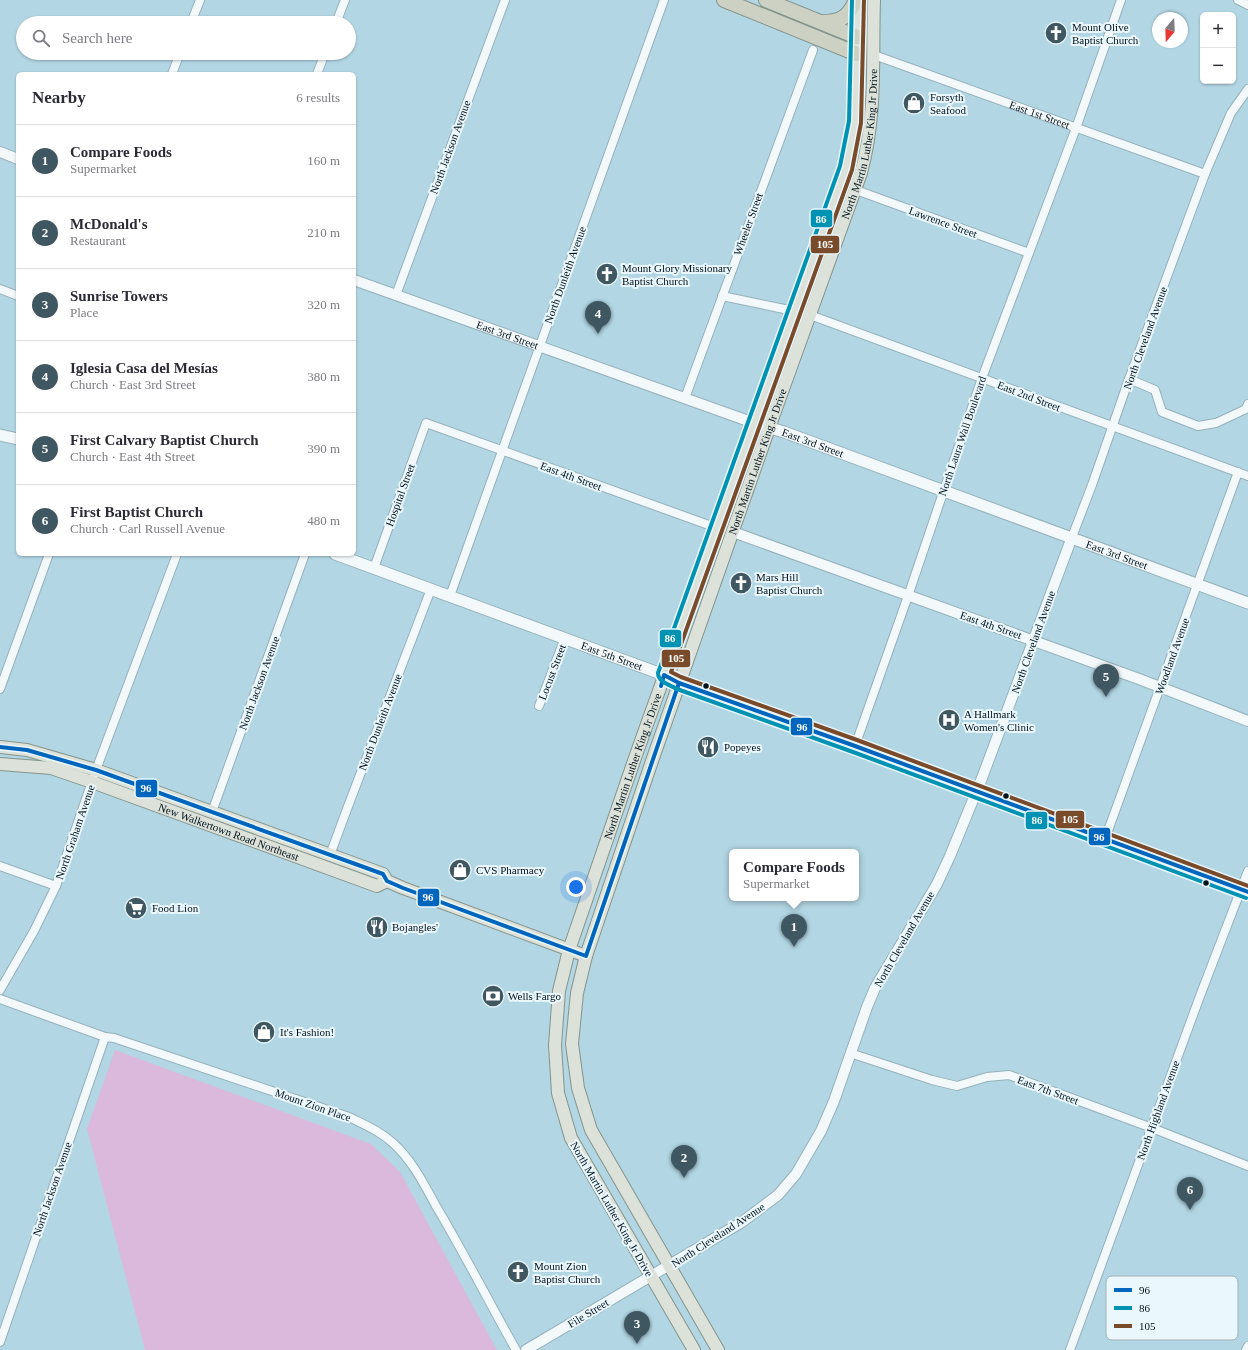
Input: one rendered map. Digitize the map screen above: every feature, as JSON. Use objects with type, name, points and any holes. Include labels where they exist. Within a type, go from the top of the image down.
[{"type":"highway","points":[[724,0],[857,54]]},
{"type":"highway","points":[[766,0],[857,37]]},
{"type":"highway","points":[[821,22],[835,21],[844,17],[851,11],[857,0]]},
{"type":"main road","name":"North Martin Luther King Jr Drive","points":[[694,1350],[571,1138],[558,1093],[555,1039],[559,991],[569,950],[664,675],[794,311],[838,193],[850,152],[855,122],[857,0]]},
{"type":"main road","name":"North Martin Luther King Jr Drive","points":[[718,1350],[591,1130],[578,1088],[572,1044],[577,993],[586,956],[649,767],[856,190],[866,156],[873,103],[874,0]]},
{"type":"main road","name":"East 1st Street","points":[[857,37],[874,55]]},
{"type":"main road","name":"East 1st Street","points":[[857,54],[874,55]]},
{"type":"main road","name":"East 3rd Street","points":[[754,423],[770,427],[1072,537],[1248,603]]},
{"type":"main road","points":[[0,435],[16,439]]},
{"type":"main road","name":"East 5th Street","points":[[341,556],[664,675],[679,683],[855,746],[1244,890]]},
{"type":"main road","name":"New Walkertown Road Northeast","points":[[0,747],[27,750],[96,770],[383,874],[387,881],[586,956]]},
{"type":"main road","name":"New Walkertown Road Northeast","points":[[0,764],[51,768],[377,886],[387,881]]},
{"type":"street","points":[[194,16],[200,0]]},
{"type":"street","points":[[339,16],[345,0]]},
{"type":"street","name":"North Jackson Avenue","points":[[396,294],[505,0]]},
{"type":"street","name":"North Dunleith Avenue","points":[[450,596],[664,0]]},
{"type":"street","name":"North Laura Wall Boulevard","points":[[855,746],[982,378],[1076,128],[1120,0]]},
{"type":"street","points":[[1238,0],[1248,5]]},
{"type":"street","name":"Wheeler Street","points":[[685,398],[813,50]]},
{"type":"street","name":"East 1st Street","points":[[874,55],[1205,174]]},
{"type":"street","points":[[173,72],[177,60]]},
{"type":"street","points":[[318,72],[322,60]]},
{"type":"street","name":"North Cleveland Avenue","points":[[651,1276],[742,1222],[778,1195],[796,1174],[821,1131],[834,1101],[866,1007],[875,988],[936,884],[950,856],[976,792],[1072,537],[1205,174],[1231,113],[1248,89]]},
{"type":"street","points":[[0,152],[16,158]]},
{"type":"street","name":"Lawrence Street","points":[[856,190],[1030,253]]},
{"type":"street","name":"East 3rd Street","points":[[356,281],[754,423]]},
{"type":"street","points":[[0,289],[16,295]]},
{"type":"street","points":[[722,296],[794,311]]},
{"type":"street","name":"East 2nd Street","points":[[810,315],[1248,476]]},
{"type":"street","points":[[1129,379],[1155,390],[1162,412],[1198,426],[1216,423],[1246,409],[1248,404]]},
{"type":"street","name":"East 4th Street","points":[[426,423],[717,528]]},
{"type":"street","name":"Hospital Street","points":[[374,568],[426,423]]},
{"type":"street","name":"Woodland Avenue","points":[[1105,839],[1161,688],[1238,472]]},
{"type":"street","name":"East 4th Street","points":[[733,532],[1033,640],[1248,721]]},
{"type":"street","points":[[0,689],[47,556]]},
{"type":"street","name":"North Graham Avenue","points":[[0,990],[34,931],[56,886],[96,770],[176,556]]},
{"type":"street","name":"North Jackson Avenue","points":[[212,812],[304,556]]},
{"type":"street","name":"North Dunleith Avenue","points":[[330,855],[432,589]]},
{"type":"street","name":"Locust Street","points":[[539,706],[565,638]]},
{"type":"street","points":[[0,866],[56,886]]},
{"type":"street","name":"North Highland Avenue","points":[[1070,1350],[1152,1128],[1244,890],[1248,871]]},
{"type":"street","name":"Mount Zion Place","points":[[0,999],[105,1037],[114,1038],[311,1104],[369,1126],[381,1133],[402,1153],[417,1172],[516,1350]]},
{"type":"street","name":"North Jackson Avenue","points":[[0,1342],[105,1037]]},
{"type":"street","name":"East 7th Street","points":[[850,1053],[932,1080],[957,1086],[987,1077],[1009,1075],[1152,1128],[1248,1166]]},
{"type":"street","name":"File Street","points":[[526,1350],[651,1276]]},
{"type":"street","points":[[1246,1350],[1248,1346]]},
{"type":"shaded area","points":[[115,1050],[371,1144],[400,1172],[497,1350],[145,1350],[87,1129]]},
{"type":"transit line","name":"86","points":[[852,0],[849,121],[840,166],[658,673],[660,679],[677,689],[853,752],[1246,898]]},
{"type":"transit line","name":"105","points":[[864,0],[861,123],[852,170],[671,672],[681,677],[857,740],[1248,886]]},
{"type":"transit line","name":"96","points":[[661,686],[664,675],[679,683],[855,746],[1248,892]]},
{"type":"transit line","name":"96","points":[[0,747],[27,750],[96,770],[383,874],[387,881],[403,888],[586,956],[679,683]]},
{"type":"place","name":"Mount Olive Baptist Church","points":[[1056,33]]},
{"type":"place","name":"Forsyth Seafood","points":[[914,103]]},
{"type":"place","name":"Mount Glory Missionary Baptist Church","points":[[607,274]]},
{"type":"place","name":"Iglesia Casa del Mesías","points":[[598,334]]},
{"type":"place","name":"Mars Hill Baptist Church","points":[[741,583]]},
{"type":"place","name":"First Calvary Baptist Church","points":[[1106,697]]},
{"type":"place","name":"A Hallmark Women's Clinic","points":[[949,720]]},
{"type":"place","name":"Popeyes","points":[[708,747]]},
{"type":"place","name":"CVS Pharmacy","points":[[460,870]]},
{"type":"place","name":"Food Lion","points":[[136,908]]},
{"type":"place","name":"Bojangles'","points":[[377,927]]},
{"type":"place","name":"Compare Foods","points":[[794,947]]},
{"type":"place","name":"Wells Fargo","points":[[493,996]]},
{"type":"place","name":"It's Fashion!","points":[[264,1032]]},
{"type":"place","name":"McDonald's","points":[[684,1178]]},
{"type":"place","name":"First Baptist Church","points":[[1190,1210]]},
{"type":"place","name":"Mount Zion Baptist Church","points":[[518,1272]]},
{"type":"place","name":"Sunrise Towers","points":[[637,1344]]}]
